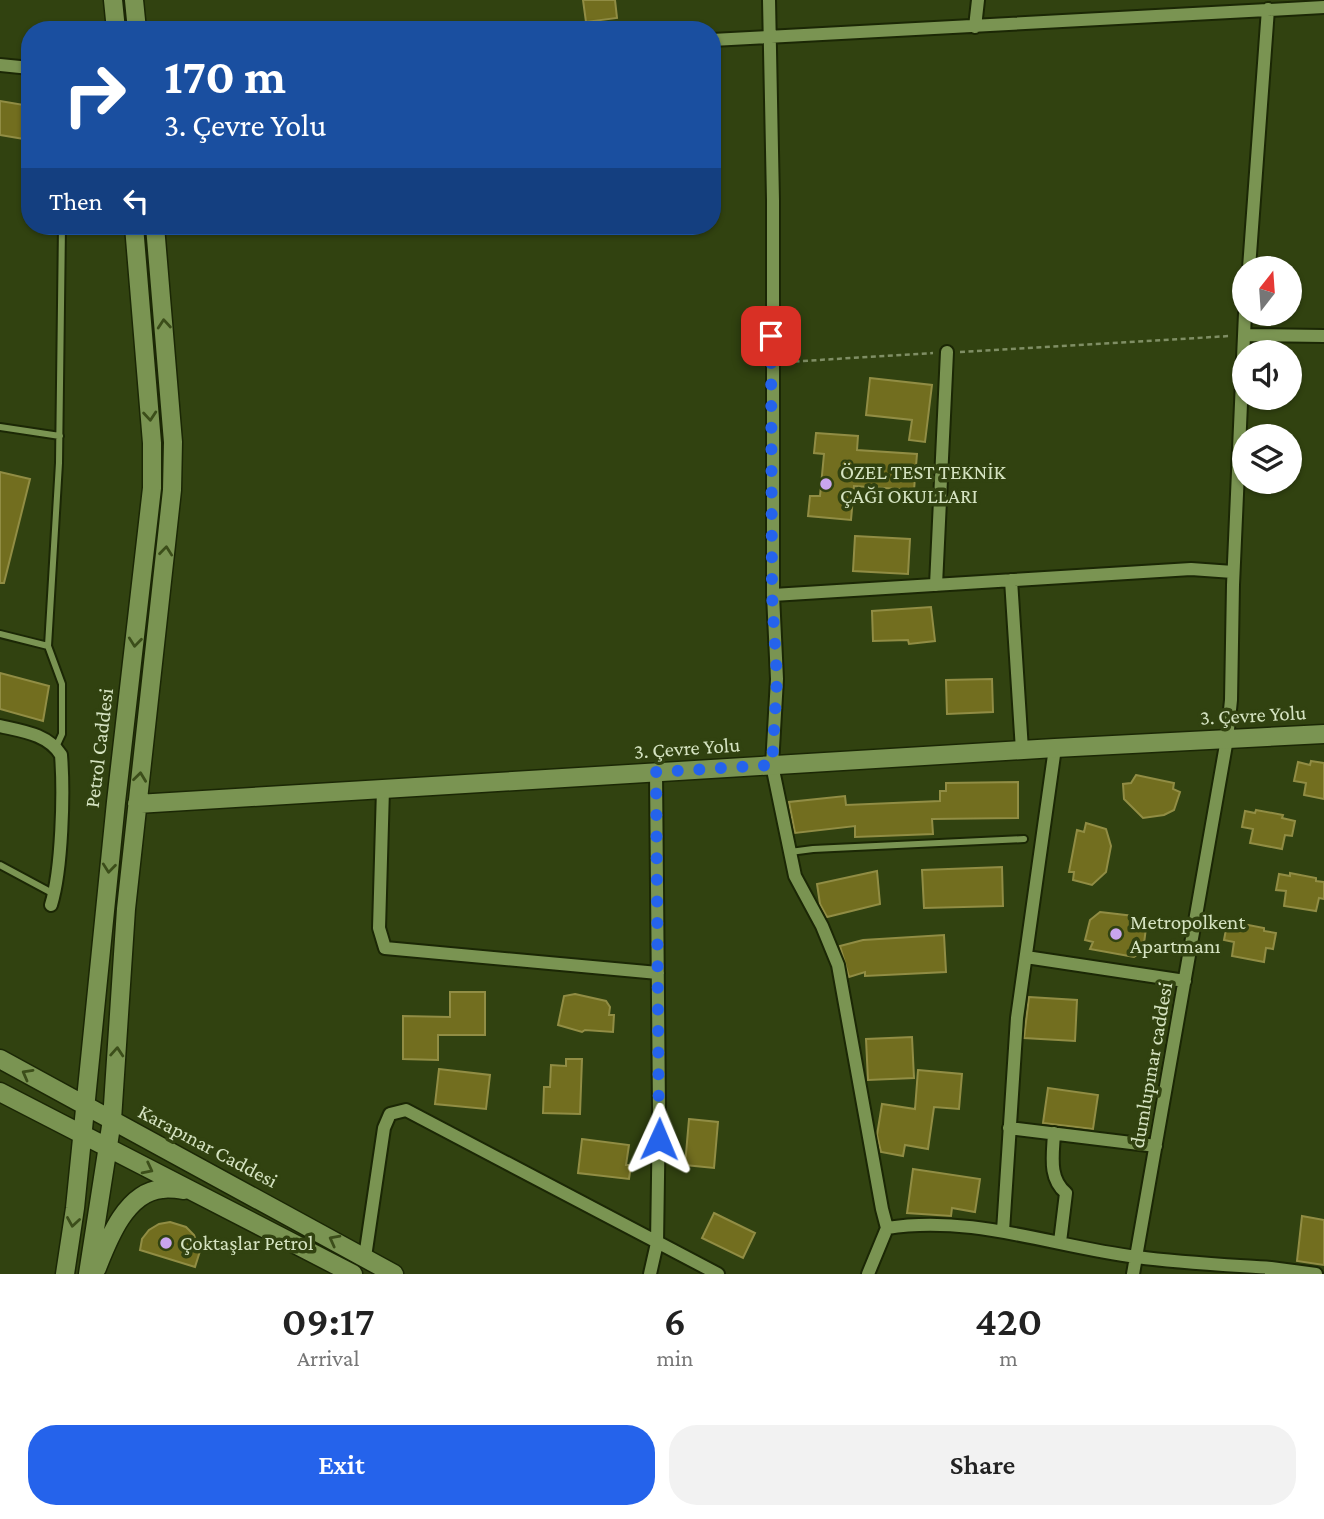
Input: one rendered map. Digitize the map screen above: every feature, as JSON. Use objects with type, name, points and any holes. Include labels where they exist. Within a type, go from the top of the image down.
[{"type":"main road","points":[[113,0],[115,21]]},
{"type":"main road","points":[[134,0],[136,21]]},
{"type":"main road","name":"Petrol Caddesi","points":[[65,1274],[75,1208],[152,488],[152,443],[135,235]]},
{"type":"main road","name":"Petrol Caddesi","points":[[88,1274],[112,1120],[126,909],[174,466],[156,235]]},
{"type":"main road","name":"3. Çevre Yolu","points":[[137,804],[1324,734]]},
{"type":"main road","name":"Karapınar Caddesi","points":[[0,1059],[394,1274]]},
{"type":"main road","points":[[0,1093],[352,1274]]},
{"type":"main road","points":[[94,1274],[108,1240],[136,1200],[158,1189],[191,1191]]},
{"type":"main road","points":[[262,1227],[272,1207]]},
{"type":"street","points":[[769,0],[773,200],[772,595],[777,679],[772,765],[795,876],[822,926],[838,965],[887,1228],[868,1274]]},
{"type":"street","points":[[975,27],[978,0]]},
{"type":"street","points":[[721,40],[1324,7]]},
{"type":"street","points":[[1250,256],[1268,9]]},
{"type":"street","points":[[0,65],[21,67]]},
{"type":"street","name":"dumlupınar caddesi","points":[[1133,1274],[1227,739],[1231,700],[1233,572],[1244,326]]},
{"type":"street","points":[[1244,335],[1324,336]]},
{"type":"street","points":[[936,585],[947,352]]},
{"type":"street","points":[[772,595],[1191,569],[1233,572]]},
{"type":"street","points":[[1010,580],[1022,750]]},
{"type":"street","points":[[0,726],[27,732],[56,747],[61,755],[59,848],[52,900]]},
{"type":"street","points":[[1003,1231],[1017,1018],[1055,748]]},
{"type":"street","points":[[650,1274],[657,1243],[659,1112],[656,772]]},
{"type":"street","points":[[383,789],[379,928],[385,948],[658,973]]},
{"type":"street","points":[[1026,957],[1185,981]]},
{"type":"street","points":[[365,1257],[384,1128],[390,1114],[400,1110],[417,1114],[718,1274]]},
{"type":"street","points":[[1009,1128],[1156,1146]]},
{"type":"street","points":[[1054,1133],[1052,1161],[1057,1185],[1066,1194],[1060,1242]]},
{"type":"street","points":[[887,1228],[913,1224],[1003,1231],[1136,1257],[1316,1274]]},
{"type":"lane","points":[[56,747],[62,734],[62,684],[48,646],[60,436],[62,235]]},
{"type":"lane","points":[[0,427],[60,436]]},
{"type":"lane","points":[[0,634],[48,646]]},
{"type":"lane","points":[[790,852],[1024,839]]},
{"type":"lane","points":[[0,865],[52,900]]},
{"type":"path","points":[[771,363],[1244,335]]},
{"type":"building","points":[[583,0],[615,0],[617,18],[586,21]]},
{"type":"building","points":[[0,101],[21,104],[21,138],[0,135]]},
{"type":"building","points":[[870,378],[932,385],[925,442],[909,440],[912,420],[866,415]]},
{"type":"building","points":[[816,433],[858,436],[857,450],[917,454],[914,490],[854,486],[851,520],[808,516],[810,496],[820,496],[824,454],[814,453]]},
{"type":"building","points":[[0,472],[30,479],[4,583],[0,583]]},
{"type":"building","points":[[855,536],[910,539],[908,574],[853,571]]},
{"type":"building","points":[[931,607],[935,641],[909,644],[908,640],[873,641],[872,611]]},
{"type":"building","points":[[0,673],[49,686],[43,721],[0,709]]},
{"type":"building","points":[[992,679],[993,712],[947,714],[946,680]]},
{"type":"building","points":[[1311,761],[1324,763],[1324,799],[1304,795],[1306,783],[1294,781],[1298,762],[1310,765]]},
{"type":"building","points":[[1136,775],[1174,783],[1173,789],[1180,792],[1174,810],[1164,815],[1143,818],[1124,799],[1123,784],[1131,783]]},
{"type":"building","points":[[1018,782],[1018,818],[932,819],[933,834],[855,837],[855,826],[795,833],[789,802],[845,796],[846,805],[940,801],[940,791],[946,791],[946,783]]},
{"type":"building","points":[[1256,810],[1283,815],[1282,818],[1295,821],[1292,836],[1285,835],[1282,849],[1250,843],[1253,829],[1242,827],[1245,811],[1255,813]]},
{"type":"building","name":"Metropolkent Apartmanı","points":[[1086,823],[1106,829],[1111,846],[1106,872],[1092,885],[1073,880],[1074,872],[1069,872],[1077,830],[1084,832]]},
{"type":"building","points":[[1002,867],[1003,906],[924,908],[922,870]]},
{"type":"building","points":[[877,871],[880,904],[827,917],[820,904],[817,884]]},
{"type":"building","points":[[1290,873],[1324,882],[1324,899],[1319,898],[1316,911],[1284,906],[1286,891],[1276,890],[1279,874],[1290,876]]},
{"type":"building","name":"Metropolkent Apartmanı","points":[[1100,912],[1134,916],[1146,928],[1143,951],[1134,957],[1090,949],[1093,942],[1085,940],[1090,920]]},
{"type":"building","points":[[1238,923],[1276,933],[1273,949],[1266,948],[1264,962],[1232,956],[1234,942],[1224,940],[1227,924],[1237,926]]},
{"type":"building","points":[[944,935],[946,972],[865,976],[865,972],[849,977],[840,946],[863,940]]},
{"type":"building","points":[[450,992],[485,992],[485,1035],[438,1035],[438,1060],[403,1059],[403,1016],[450,1017]]},
{"type":"building","points":[[575,994],[606,1001],[610,1007],[609,1015],[614,1015],[613,1032],[582,1032],[558,1025],[564,996]]},
{"type":"building","points":[[1029,997],[1077,1000],[1075,1041],[1024,1038]]},
{"type":"building","points":[[912,1037],[914,1078],[868,1080],[866,1039]]},
{"type":"building","points":[[566,1059],[582,1059],[580,1114],[543,1113],[544,1087],[550,1087],[551,1065],[566,1066]]},
{"type":"building","points":[[439,1069],[490,1075],[486,1109],[435,1104]]},
{"type":"building","points":[[918,1070],[962,1074],[959,1109],[934,1107],[928,1149],[905,1145],[903,1156],[881,1152],[877,1135],[882,1104],[915,1109]]},
{"type":"building","points":[[1048,1088],[1098,1095],[1093,1129],[1043,1123]]},
{"type":"building","points":[[689,1119],[718,1122],[714,1168],[685,1165]]},
{"type":"building","points":[[582,1139],[629,1145],[626,1165],[631,1165],[629,1179],[578,1173]]},
{"type":"building","points":[[913,1169],[980,1179],[975,1212],[952,1208],[951,1216],[907,1213]]},
{"type":"building","points":[[714,1213],[755,1233],[743,1258],[702,1238]]},
{"type":"building","points":[[1302,1216],[1324,1220],[1324,1265],[1297,1261]]},
{"type":"building","points":[[170,1222],[186,1227],[194,1235],[200,1251],[195,1267],[140,1250],[142,1239],[149,1230]]},
{"type":"place","name":"ÖZEL TEST TEKNİK ÇAĞI OKULLARI","points":[[826,484]]},
{"type":"place","name":"Metropolkent Apartmanı","points":[[1116,934]]},
{"type":"place","name":"Çoktaşlar Petrol","points":[[166,1243]]},
{"type":"route","points":[[659,1139],[656,772],[772,765],[777,679],[772,595],[771,336]]}]
